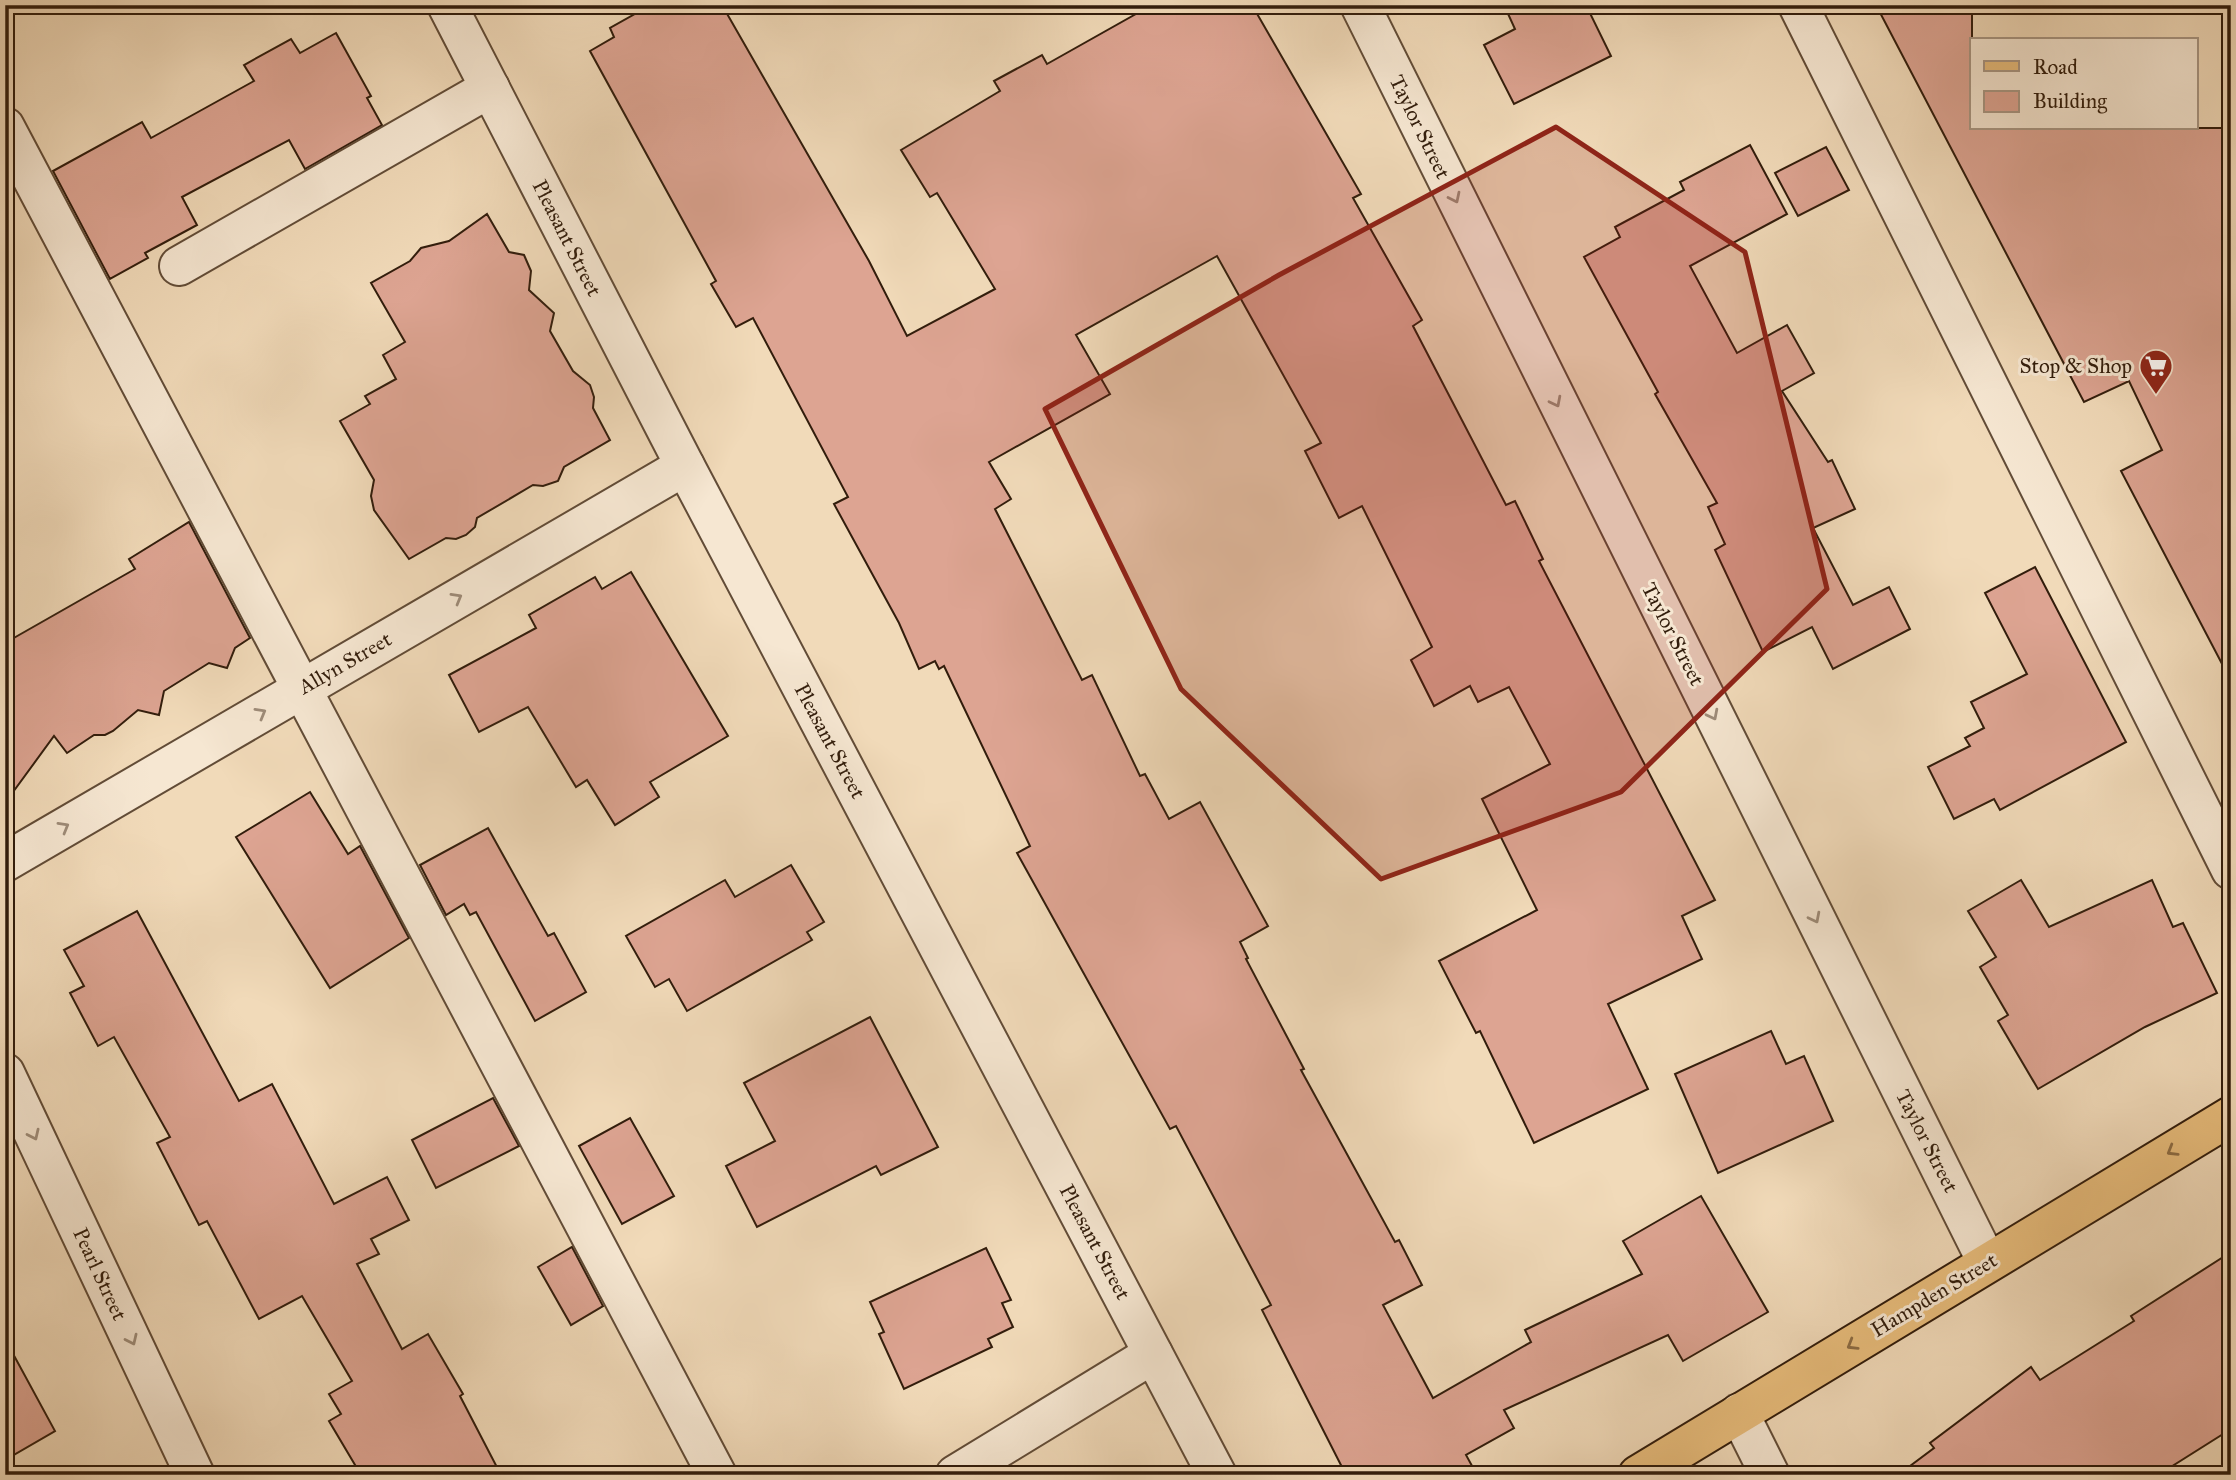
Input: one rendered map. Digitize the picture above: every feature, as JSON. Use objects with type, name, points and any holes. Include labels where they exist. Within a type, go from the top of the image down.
[{"type":"main road","name":"Hampden Street","points":[[1638,1475],[2231,1116]]},
{"type":"street","name":"Pleasant Street","points":[[447,5],[685,466],[1217,1475]]},
{"type":"street","name":"Taylor Street","points":[[1360,5],[1987,1262]]},
{"type":"street","points":[[1798,5],[2231,870]]},
{"type":"street","points":[[179,266],[490,88]]},
{"type":"street","points":[[5,127],[717,1475]]},
{"type":"street","name":"Allyn Street","points":[[5,862],[685,466]]},
{"type":"street","name":"Pearl Street","points":[[5,1073],[195,1475]]},
{"type":"street","points":[[955,1475],[1153,1354]]},
{"type":"street","points":[[1739,1413],[1770,1475]]},
{"type":"highlighted area","points":[[1556,127],[1745,252],[1827,589],[1621,792],[1381,879],[1181,689],[1045,409],[1279,275]]},
{"type":"building","points":[[651,5],[722,5],[869,261],[907,336],[995,289],[937,193],[930,197],[901,150],[1000,91],[994,81],[1042,55],[1047,64],[1152,5],[1252,5],[1361,194],[1353,198],[1422,320],[1413,326],[1506,505],[1515,501],[1543,559],[1539,561],[1715,900],[1682,916],[1702,959],[1608,1004],[1648,1089],[1534,1143],[1480,1031],[1476,1033],[1439,961],[1537,910],[1482,799],[1550,764],[1509,687],[1478,702],[1470,686],[1434,706],[1411,660],[1432,647],[1362,506],[1339,518],[1305,451],[1321,443],[1217,256],[1076,335],[1110,394],[989,462],[1011,499],[995,509],[1082,680],[1092,675],[1140,776],[1145,774],[1169,819],[1200,802],[1268,926],[1240,942],[1248,958],[1246,959],[1304,1069],[1301,1070],[1395,1242],[1399,1240],[1422,1285],[1383,1305],[1433,1398],[1531,1342],[1525,1330],[1642,1274],[1623,1241],[1701,1196],[1768,1312],[1683,1361],[1668,1335],[1504,1410],[1514,1428],[1466,1455],[1477,1475],[1346,1475],[1262,1310],[1271,1305],[1176,1126],[1170,1129],[1017,853],[1030,846],[944,666],[939,669],[935,661],[919,669],[899,623],[834,504],[848,497],[753,318],[736,327],[711,284],[716,281],[590,51],[614,37],[610,28]]},
{"type":"building","points":[[1504,5],[1586,5],[1611,56],[1514,104],[1484,45],[1515,29]]},
{"type":"building","name":"Stop & Shop","points":[[1876,5],[1972,5],[1970,130],[2231,128],[2231,681],[2121,471],[2162,450],[2129,381],[2084,402]]},
{"type":"building","points":[[336,33],[371,96],[367,98],[382,125],[305,169],[289,140],[182,197],[197,225],[145,253],[148,258],[110,279],[53,171],[142,122],[151,138],[254,81],[244,65],[291,39],[300,53]]},
{"type":"building","points":[[1750,145],[1787,214],[1690,266],[1737,353],[1787,325],[1814,373],[1782,391],[1828,462],[1832,460],[1855,509],[1813,528],[1853,605],[1889,587],[1910,629],[1833,669],[1812,627],[1763,652],[1715,550],[1725,544],[1708,507],[1717,503],[1655,394],[1658,392],[1584,257],[1620,237],[1615,227],[1684,190],[1680,182]]},
{"type":"building","points":[[1826,147],[1849,190],[1798,216],[1775,173]]},
{"type":"building","points":[[487,214],[509,252],[524,255],[531,271],[529,290],[554,313],[550,331],[573,371],[590,385],[594,397],[593,408],[610,440],[564,467],[558,481],[543,486],[533,485],[477,518],[475,527],[466,535],[456,539],[446,538],[409,559],[374,510],[371,496],[374,480],[340,421],[370,404],[365,396],[396,379],[383,355],[405,342],[371,283],[410,261],[421,248],[449,241]]},
{"type":"building","points":[[189,522],[250,638],[235,648],[227,668],[209,663],[164,691],[159,715],[138,710],[113,731],[105,735],[94,735],[67,753],[54,736],[5,803],[5,643],[135,569],[129,559]]},
{"type":"building","points":[[2035,567],[2126,742],[2000,810],[1994,799],[1954,819],[1928,767],[1970,746],[1965,738],[1984,728],[1971,702],[2027,674],[1985,593]]},
{"type":"building","points":[[631,572],[728,736],[650,782],[659,797],[615,825],[587,780],[576,787],[528,707],[479,732],[449,675],[536,628],[529,615],[595,577],[602,589]]},
{"type":"building","points":[[310,792],[348,854],[360,846],[409,938],[330,988],[236,837]]},
{"type":"building","points":[[488,828],[548,936],[554,933],[586,992],[535,1021],[476,912],[470,915],[464,904],[446,915],[420,865]]},
{"type":"building","points":[[791,865],[824,922],[807,932],[812,940],[687,1011],[669,979],[655,987],[626,936],[725,880],[735,897]]},
{"type":"building","points":[[2021,880],[2049,927],[2152,880],[2173,927],[2183,923],[2217,993],[2145,1027],[2038,1089],[1998,1021],[2008,1015],[1980,967],[1996,957],[1968,911]]},
{"type":"building","points":[[137,911],[239,1101],[272,1084],[334,1204],[387,1177],[409,1220],[371,1239],[379,1254],[357,1264],[402,1349],[428,1334],[463,1394],[460,1396],[501,1475],[361,1475],[329,1421],[341,1414],[329,1394],[352,1381],[302,1296],[259,1319],[207,1221],[199,1225],[157,1143],[170,1137],[114,1037],[98,1046],[70,993],[84,986],[64,950]]},
{"type":"building","points":[[870,1017],[938,1147],[881,1175],[876,1166],[757,1227],[726,1166],[775,1141],[744,1083]]},
{"type":"building","points":[[1771,1031],[1786,1064],[1804,1056],[1833,1121],[1718,1173],[1675,1074]]},
{"type":"building","points":[[493,1098],[519,1146],[436,1188],[412,1140]]},
{"type":"building","points":[[630,1118],[674,1196],[622,1224],[579,1146]]},
{"type":"building","points":[[572,1247],[603,1306],[571,1325],[538,1267]]},
{"type":"building","points":[[986,1248],[1011,1300],[1002,1303],[1013,1327],[988,1339],[992,1347],[904,1389],[879,1334],[884,1332],[870,1302]]},
{"type":"building","points":[[2231,1252],[2231,1429],[2158,1475],[1898,1475],[1934,1448],[1930,1443],[2031,1367],[2040,1380],[2134,1321],[2131,1316]]},
{"type":"building","points":[[5,1339],[55,1431],[5,1460]]},
{"type":"place","name":"Stop & Shop","points":[[2156,396]]}]
